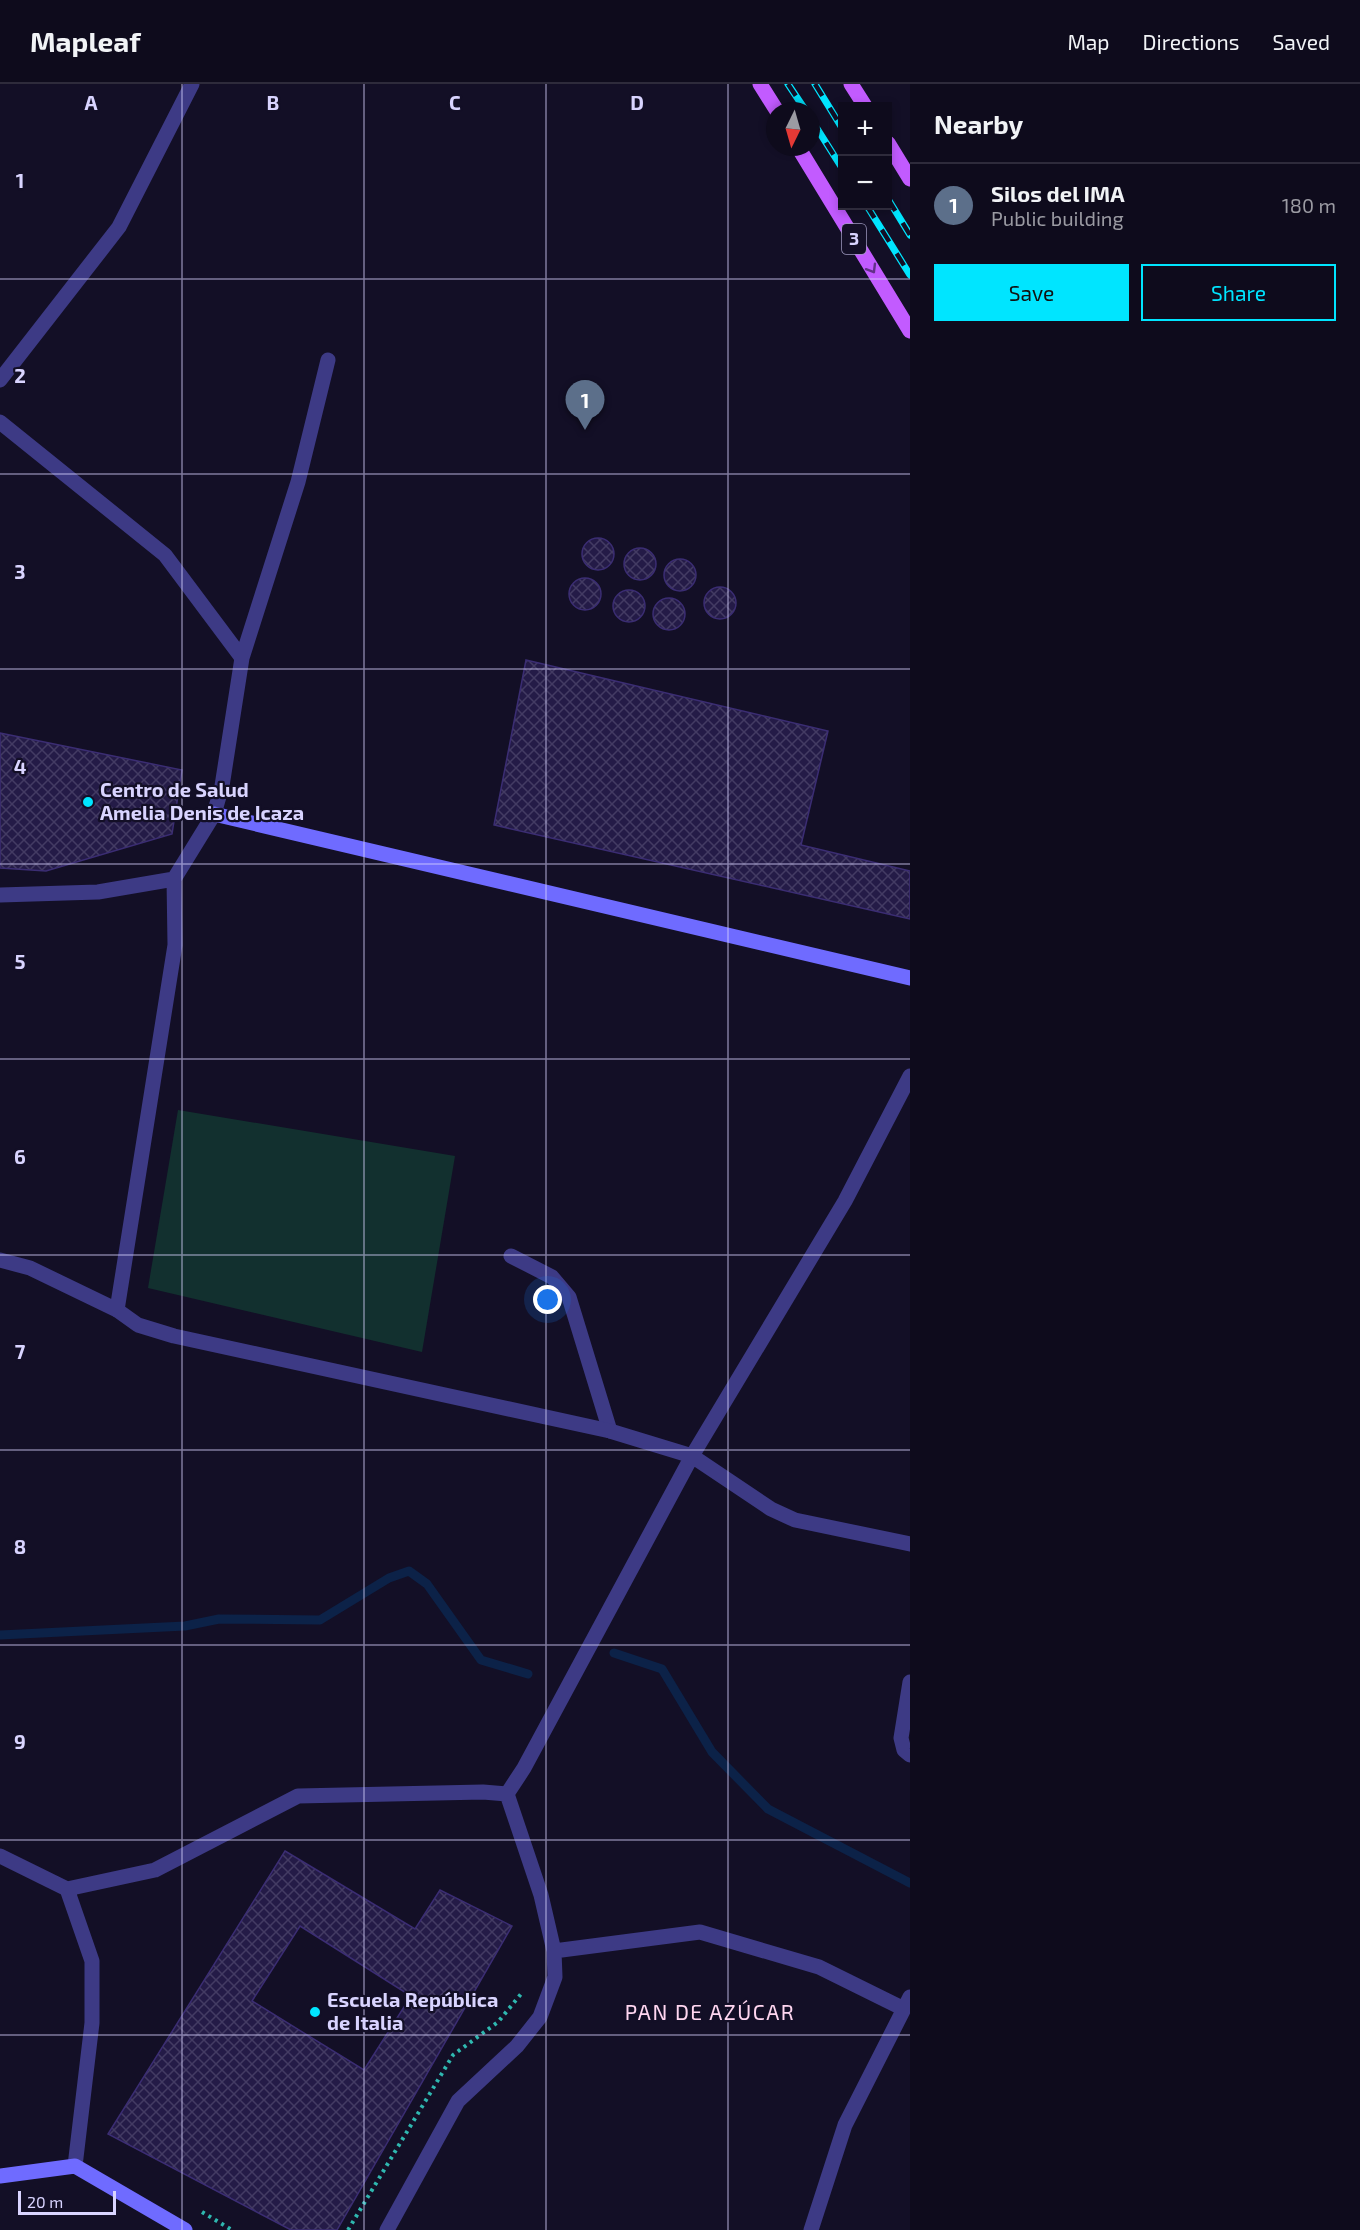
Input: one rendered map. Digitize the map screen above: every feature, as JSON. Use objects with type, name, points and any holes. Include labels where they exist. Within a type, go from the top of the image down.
[{"type":"main road","points":[[760,84],[771,102]]},
{"type":"main road","points":[[851,84],[862,102]]},
{"type":"main road","points":[[892,150],[910,179]]},
{"type":"main road","name":"3","points":[[803,156],[910,331]]},
{"type":"street","points":[[0,380],[119,227],[192,84]]},
{"type":"street","points":[[117,1310],[176,945],[174,879],[214,814],[222,786],[242,658],[298,483],[328,360]]},
{"type":"street","points":[[0,422],[165,555],[242,658]]},
{"type":"street","points":[[214,814],[910,978]]},
{"type":"street","points":[[0,896],[98,892],[174,879]]},
{"type":"street","points":[[507,1794],[524,1768],[692,1456],[845,1201],[910,1076]]},
{"type":"street","points":[[511,1256],[552,1277],[569,1297],[610,1431]]},
{"type":"street","points":[[0,1260],[30,1268],[117,1310],[138,1325],[174,1336],[610,1431],[692,1456],[771,1509],[795,1520],[910,1544]]},
{"type":"street","points":[[910,1682],[901,1738],[903,1750],[910,1755]]},
{"type":"street","points":[[0,1856],[67,1889],[155,1870],[298,1796],[483,1792],[507,1794]]},
{"type":"street","points":[[387,2230],[458,2101],[517,2046],[540,2017],[555,1977],[554,1951],[541,1895],[507,1794]]},
{"type":"street","points":[[67,1889],[92,1961],[92,2023],[75,2166]]},
{"type":"street","points":[[554,1951],[700,1932],[819,1966],[907,2003],[845,2126],[811,2230]]},
{"type":"street","points":[[0,2176],[75,2166],[185,2230]]},
{"type":"path","points":[[348,2230],[453,2055],[498,2022],[527,1986]]},
{"type":"green space","points":[[178,1110],[455,1156],[422,1352],[148,1288]]},
{"type":"building","points":[[598,538],[609,543],[614,554],[609,565],[598,570],[587,565],[582,554],[587,543]]},
{"type":"building","points":[[640,548],[651,553],[656,564],[651,575],[640,580],[629,575],[624,564],[629,553]]},
{"type":"building","points":[[680,559],[691,564],[696,575],[691,586],[680,591],[669,586],[664,575],[669,564]]},
{"type":"building","points":[[585,578],[596,583],[601,594],[596,605],[585,610],[574,605],[569,594],[574,583]]},
{"type":"building","points":[[720,587],[731,592],[736,603],[731,614],[720,619],[709,614],[704,603],[709,592]]},
{"type":"building","points":[[629,590],[640,595],[645,606],[640,617],[629,622],[618,617],[613,606],[618,595]]},
{"type":"building","points":[[669,598],[680,603],[685,614],[680,625],[669,630],[658,625],[653,614],[658,603]]},
{"type":"building","points":[[526,660],[828,731],[801,845],[910,871],[910,919],[494,825]]},
{"type":"building","name":"Centro de Salud Amelia Denis de Icaza","points":[[0,733],[182,770],[172,834],[46,871],[0,868]]},
{"type":"building","points":[[285,1851],[415,1929],[440,1890],[512,1926],[337,2230],[291,2230],[108,2134]],"holes":[[[300,1926],[411,1996],[364,2070],[252,2001]]]},
{"type":"waterway","points":[[0,1635],[185,1626],[219,1619],[320,1620],[389,1578],[409,1571],[427,1584],[481,1660],[528,1674]]},
{"type":"waterway","points":[[614,1653],[662,1669],[712,1752],[768,1809],[910,1883]]},
{"type":"railway","points":[[788,84],[800,102]]},
{"type":"railway","points":[[815,84],[838,121]]},
{"type":"railway","points":[[820,133],[838,162]]},
{"type":"railway","points":[[892,206],[910,235]]},
{"type":"railway","points":[[869,210],[910,275]]},
{"type":"place","name":"Silos del IMA","points":[[585,430]]},
{"type":"place","name":"Centro de Salud Amelia Denis de Icaza","points":[[88,802]]},
{"type":"place","name":"Escuela República de Italia","points":[[315,2012]]},
{"type":"district","name":"PAN DE AZÚCAR","points":[[710,2013]]}]
